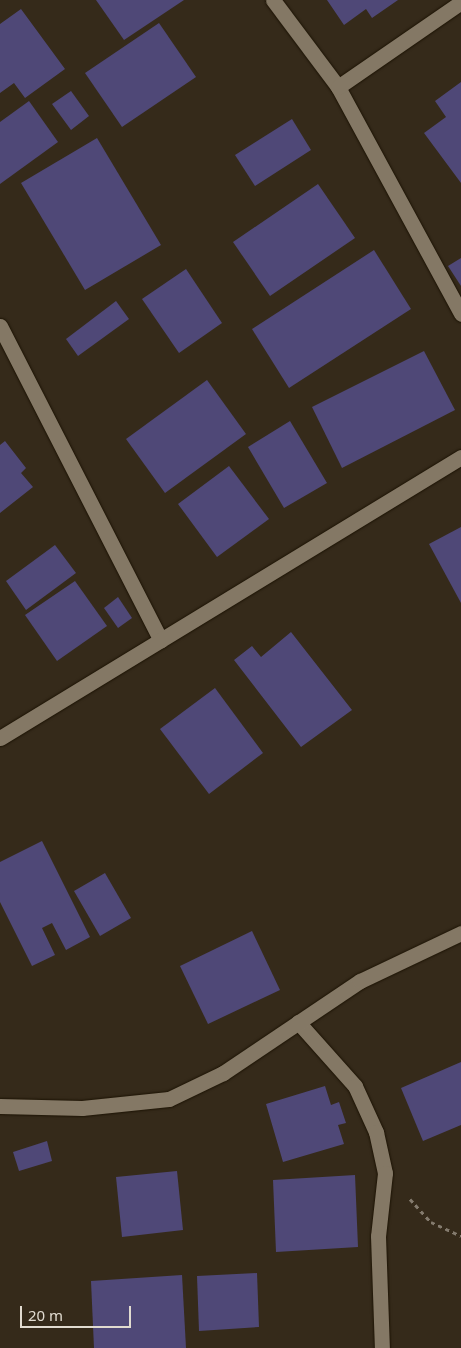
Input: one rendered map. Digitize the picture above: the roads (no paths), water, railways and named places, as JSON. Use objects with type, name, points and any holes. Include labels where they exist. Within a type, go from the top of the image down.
[{"type":"street","points":[[273,0],[338,87],[461,314]]},
{"type":"street","points":[[338,87],[461,2]]},
{"type":"street","points":[[0,326],[161,640]]},
{"type":"street","points":[[0,738],[461,457]]},
{"type":"street","points":[[0,1106],[82,1108],[168,1100],[223,1074],[360,981],[461,933]]},
{"type":"street","points":[[298,1022],[355,1086],[376,1132],[385,1173],[378,1236],[382,1348]]}]
